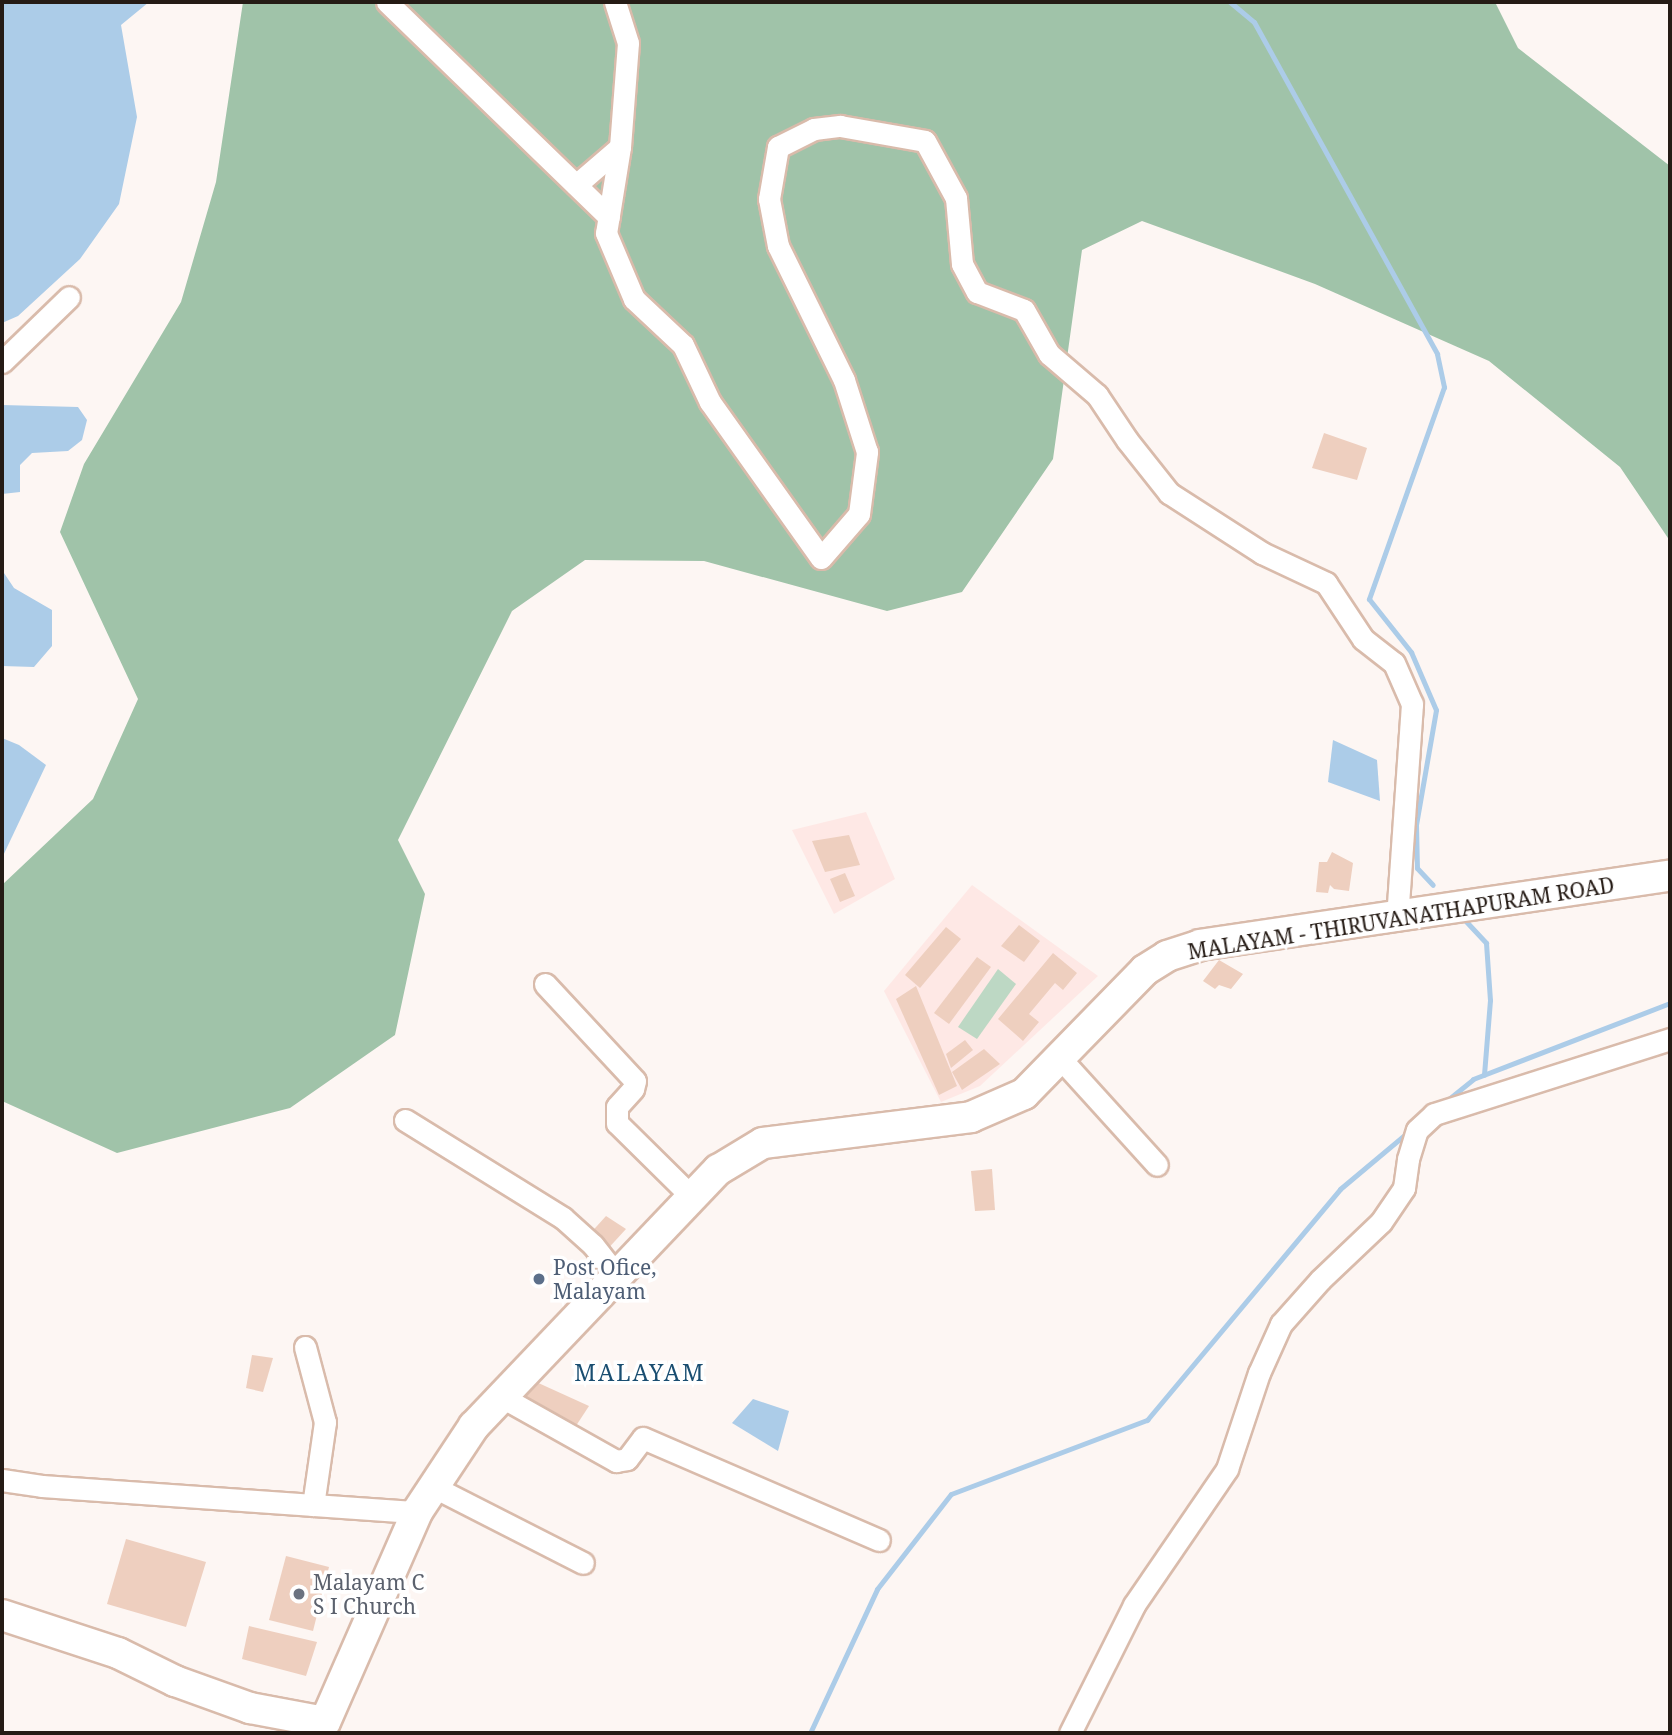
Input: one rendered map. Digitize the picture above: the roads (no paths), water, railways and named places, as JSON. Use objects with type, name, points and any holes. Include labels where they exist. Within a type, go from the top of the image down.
[{"type":"main road","name":"MALAYAM - THIRUVANATHAPURAM ROAD","points":[[2,1615],[118,1653],[175,1681],[250,1708],[325,1728],[417,1512],[474,1426],[718,1170],[763,1143],[971,1117],[1024,1094],[1145,970],[1167,956],[1200,946],[1397,919],[1670,876]]},
{"type":"street","points":[[387,2],[608,217]]},
{"type":"street","points":[[615,2],[628,43],[620,147],[606,233],[634,299],[683,345],[710,402],[821,558],[859,514],[867,452],[844,380],[778,246],[769,199],[778,147],[814,129],[841,126],[925,141],[956,198],[962,264],[977,292],[1024,310],[1049,354],[1097,395],[1127,440],[1169,493],[1262,553],[1326,583],[1363,639],[1394,663],[1412,704],[1397,919]]},
{"type":"street","points":[[576,185],[620,147]]},
{"type":"street","points":[[2,362],[69,297]]},
{"type":"street","points":[[545,984],[635,1081],[633,1089],[617,1107],[617,1124],[692,1197]]},
{"type":"street","points":[[1070,1733],[1134,1605],[1227,1469],[1259,1373],[1281,1324],[1320,1280],[1381,1222],[1404,1188],[1408,1158],[1417,1130],[1434,1114],[1670,1039]]},
{"type":"street","points":[[1060,1058],[1157,1165]]},
{"type":"street","points":[[405,1120],[563,1217],[593,1245],[617,1276]]},
{"type":"street","points":[[305,1347],[325,1422],[313,1505]]},
{"type":"street","points":[[502,1397],[616,1461],[627,1459],[643,1438],[879,1540]]},
{"type":"street","points":[[2,1480],[42,1486],[417,1512]]},
{"type":"street","points":[[434,1487],[583,1563]]},
{"type":"water","points":[[2,2],[149,2],[121,25],[137,117],[119,204],[80,259],[18,316],[2,323]]},
{"type":"water","points":[[2,405],[78,407],[87,420],[82,440],[68,451],[32,453],[20,465],[20,492],[2,494]]},
{"type":"water","points":[[2,570],[14,588],[52,610],[52,646],[34,667],[2,666]]},
{"type":"water","points":[[2,738],[19,745],[46,765],[2,858]]},
{"type":"water","points":[[1333,740],[1377,760],[1380,801],[1328,782]]},
{"type":"water","points":[[753,1399],[789,1411],[778,1451],[732,1423]]},
{"type":"waterway","points":[[1230,2],[1254,22],[1437,354],[1444,387],[1369,599],[1411,652],[1436,710],[1416,825],[1417,868],[1433,885]]},
{"type":"waterway","points":[[1461,916],[1486,943],[1490,1000],[1484,1075]]},
{"type":"waterway","points":[[1445,1102],[1473,1079],[1670,1003]]},
{"type":"waterway","points":[[810,1733],[877,1589],[951,1494],[1147,1420],[1340,1189],[1408,1132]]},
{"type":"place","name":"Post Ofice, Malayam","points":[[539,1279]]},
{"type":"place","name":"Malayam C S I Church","points":[[299,1594]]},
{"type":"district","name":"MALAYAM","points":[[640,1372]]}]
